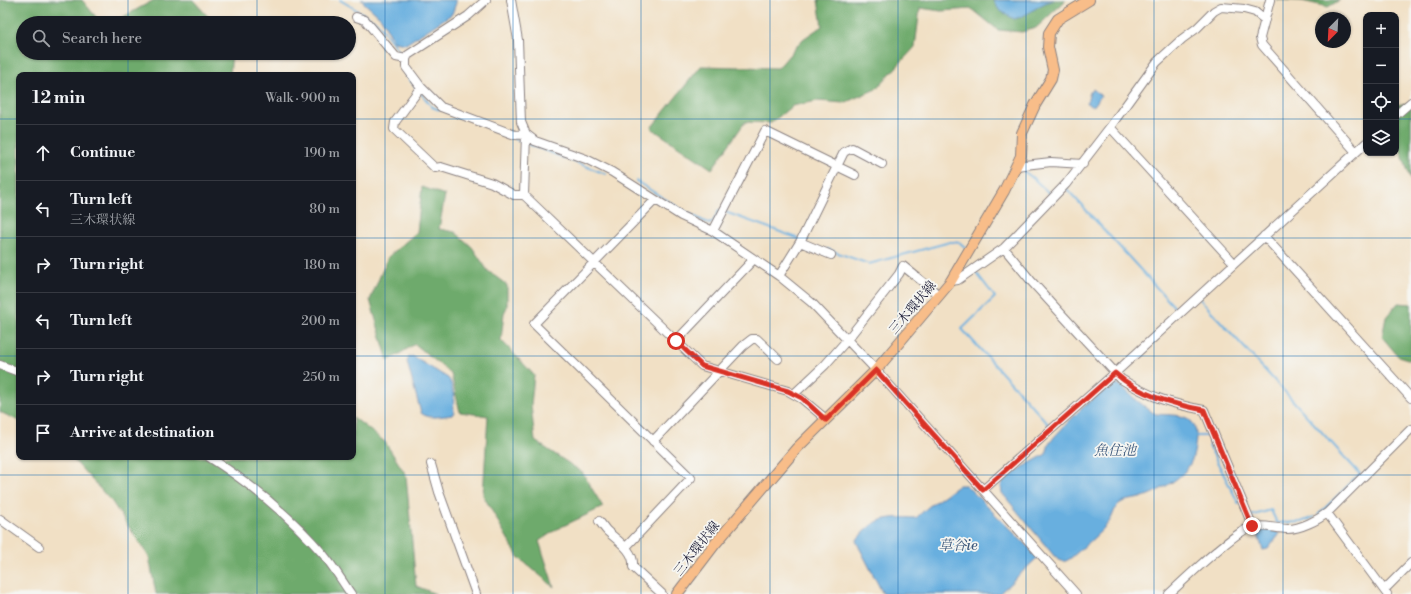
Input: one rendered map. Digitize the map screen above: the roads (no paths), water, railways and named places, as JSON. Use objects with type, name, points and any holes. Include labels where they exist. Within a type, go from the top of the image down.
[{"type":"main road","name":"三木環状線","points":[[677,594],[715,544],[797,448],[876,370],[951,280],[1004,190],[1021,156],[1022,133],[1035,105],[1051,79],[1053,70],[1048,47],[1049,33],[1058,19],[1089,0]]},
{"type":"street","points":[[486,0],[468,16],[408,55],[406,67],[421,87],[441,107],[515,135],[526,134],[535,141],[586,158],[606,168],[681,216],[713,231],[779,276],[812,303],[848,340],[1076,594]]},
{"type":"street","points":[[511,0],[518,40],[521,122],[526,134],[524,195]]},
{"type":"street","points":[[1270,0],[1260,38],[1262,45],[1356,152]]},
{"type":"street","points":[[951,280],[958,280],[1004,248],[1066,184],[1083,164],[1158,62],[1214,11],[1221,7],[1244,8],[1255,12],[1265,20]]},
{"type":"street","points":[[356,17],[365,20],[396,57],[406,60]]},
{"type":"street","points":[[421,87],[395,122],[394,129],[435,168],[441,167],[492,183],[514,195],[524,195],[702,366],[781,388],[802,398],[826,420]]},
{"type":"street","points":[[1399,112],[1411,102]]},
{"type":"street","points":[[1110,127],[1234,263]]},
{"type":"street","points":[[713,231],[765,131],[855,175]]},
{"type":"street","points":[[983,490],[1115,373],[1363,146]]},
{"type":"street","points":[[779,276],[800,242],[844,152],[852,148],[882,164]]},
{"type":"street","points":[[1016,166],[1051,162],[1083,164]]},
{"type":"street","points":[[626,547],[691,478],[534,324],[655,200]]},
{"type":"street","points":[[1264,236],[1411,398]]},
{"type":"street","points":[[800,242],[831,255]]},
{"type":"street","points":[[1004,248],[1032,282],[1121,379],[1166,402],[1204,410],[1253,526]]},
{"type":"street","points":[[676,341],[754,259]]},
{"type":"street","points":[[794,394],[825,365],[848,340],[899,274],[903,266],[939,294]]},
{"type":"street","points":[[653,441],[743,346],[752,339],[758,340],[778,358]]},
{"type":"street","points":[[0,365],[16,371]]},
{"type":"street","points":[[1169,594],[1244,530],[1253,526],[1290,529],[1317,520],[1327,513],[1411,429]]},
{"type":"street","points":[[214,460],[270,501],[323,555],[351,594]]},
{"type":"street","points":[[431,464],[476,594]]},
{"type":"street","points":[[1327,513],[1386,592],[1411,563]]},
{"type":"street","points":[[0,519],[39,547]]},
{"type":"street","points":[[599,520],[606,530],[626,547],[634,561],[633,567],[662,594]]},
{"type":"water","points":[[361,0],[456,0],[456,3],[452,14],[406,44],[394,42],[381,18]]},
{"type":"water","points":[[993,0],[1054,0],[1014,19],[999,10]]},
{"type":"water","points":[[1093,89],[1101,96],[1093,107],[1087,103],[1090,92]]},
{"type":"water","points":[[412,356],[448,378],[452,385],[453,394],[454,412],[452,415],[432,417],[421,413],[407,362],[409,357]]},
{"type":"water","name":"魚住池","points":[[1115,381],[1117,381],[1116,383],[1118,385],[1119,384],[1152,412],[1156,414],[1177,415],[1189,419],[1193,423],[1196,438],[1193,457],[1185,472],[1168,485],[1148,495],[1124,501],[1119,504],[1106,526],[1101,531],[1067,561],[1061,561],[1055,557],[1002,493],[1001,486],[1007,478],[1014,473],[1046,454],[1049,444],[1055,436],[1079,411]]},
{"type":"water","name":"草谷ie","points":[[959,485],[966,485],[1038,557],[999,594],[883,594],[856,541],[876,522],[889,518],[916,518],[928,507]]},
{"type":"water","points":[[1256,529],[1274,531],[1279,533],[1279,535],[1268,549],[1263,550]]},
{"type":"waterway","points":[[340,0],[377,22],[402,55]]},
{"type":"waterway","points":[[406,73],[417,89]]},
{"type":"waterway","points":[[420,92],[432,107],[440,110]]},
{"type":"waterway","points":[[513,138],[524,143]]},
{"type":"waterway","points":[[528,144],[606,174]]},
{"type":"waterway","points":[[1021,169],[1052,196]]},
{"type":"waterway","points":[[636,181],[684,211],[709,224],[713,222],[719,210],[721,211]]},
{"type":"waterway","points":[[1065,189],[1066,188],[1178,311]]},
{"type":"waterway","points":[[725,212],[800,239]]},
{"type":"waterway","points":[[827,249],[869,264],[950,242],[959,242],[966,248]]},
{"type":"waterway","points":[[975,271],[995,297],[962,329],[1051,427]]},
{"type":"waterway","points":[[1200,299],[1360,474],[1318,515]]},
{"type":"waterway","points":[[1196,436],[1209,436],[1209,446],[1239,504]]},
{"type":"waterway","points":[[1251,516],[1271,510],[1277,523],[1301,522],[1314,517]]}]
